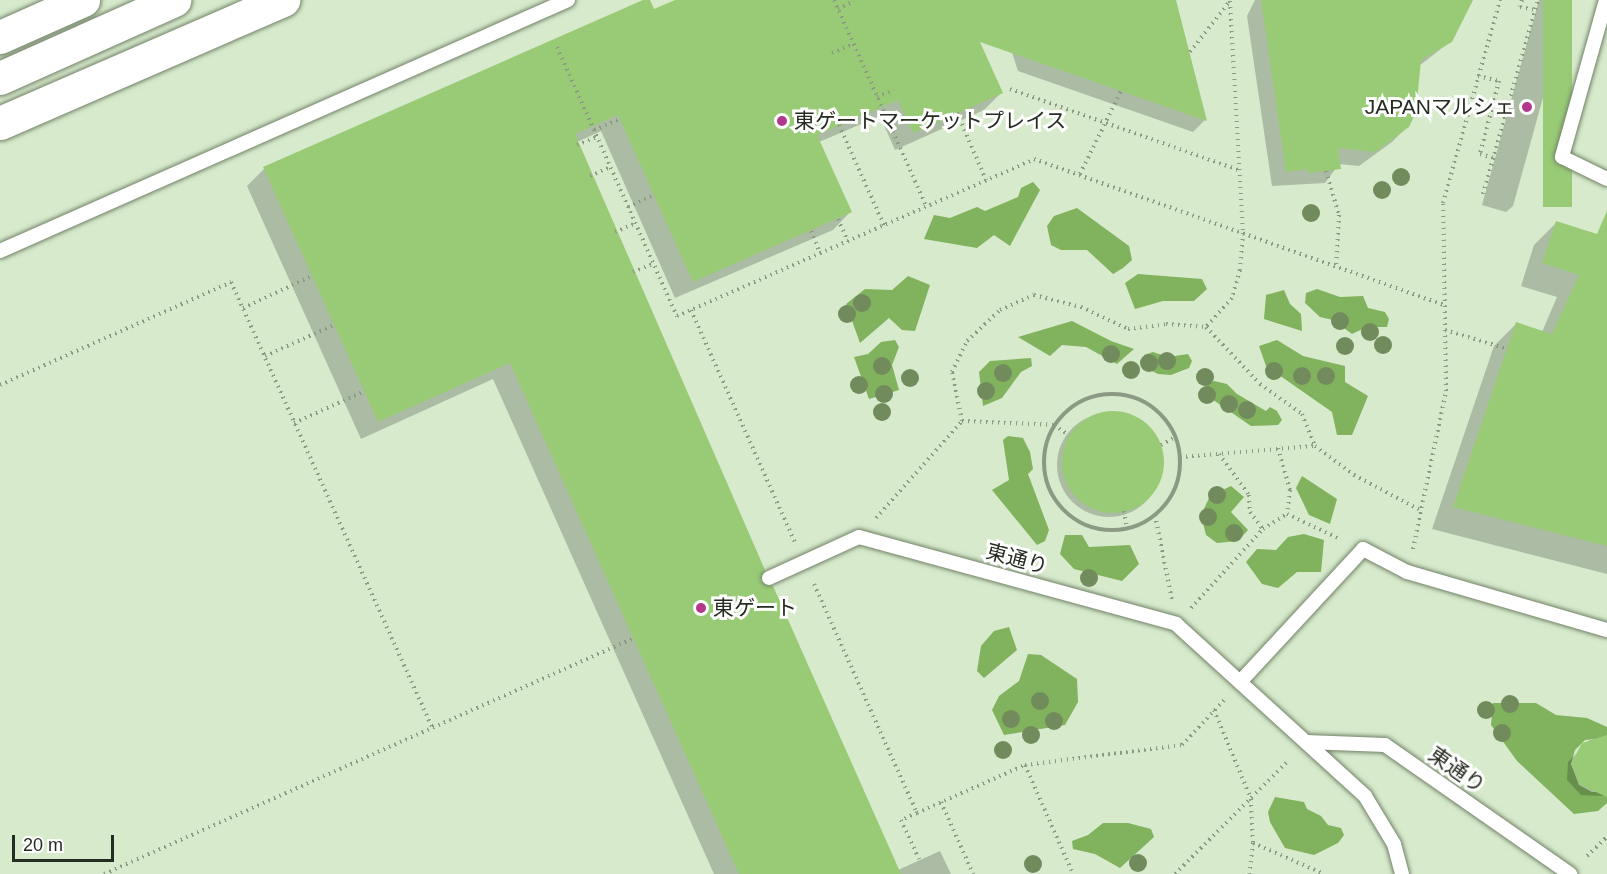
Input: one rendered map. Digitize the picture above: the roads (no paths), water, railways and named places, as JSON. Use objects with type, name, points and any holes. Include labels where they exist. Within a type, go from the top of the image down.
[{"type":"street","points":[[0,37],[83,0]]},
{"type":"street","points":[[0,123],[283,0]]},
{"type":"street","points":[[0,78],[164,4]]},
{"type":"lane","points":[[0,251],[568,0]]},
{"type":"lane","points":[[1606,0],[1562,157],[1607,179]]},
{"type":"lane","name":"東通り","points":[[769,578],[859,537],[1176,624],[1365,796],[1394,844],[1402,874]]},
{"type":"lane","points":[[1240,682],[1363,549],[1407,572],[1607,630]]},
{"type":"lane","name":"東通り","points":[[1306,742],[1385,745],[1570,874]]},
{"type":"place","name":"JAPANマルシェ","points":[[1527,107]]},
{"type":"place","name":"東ゲートマーケットプレイス","points":[[782,121]]},
{"type":"place","name":"東ゲート","points":[[701,608]]}]
